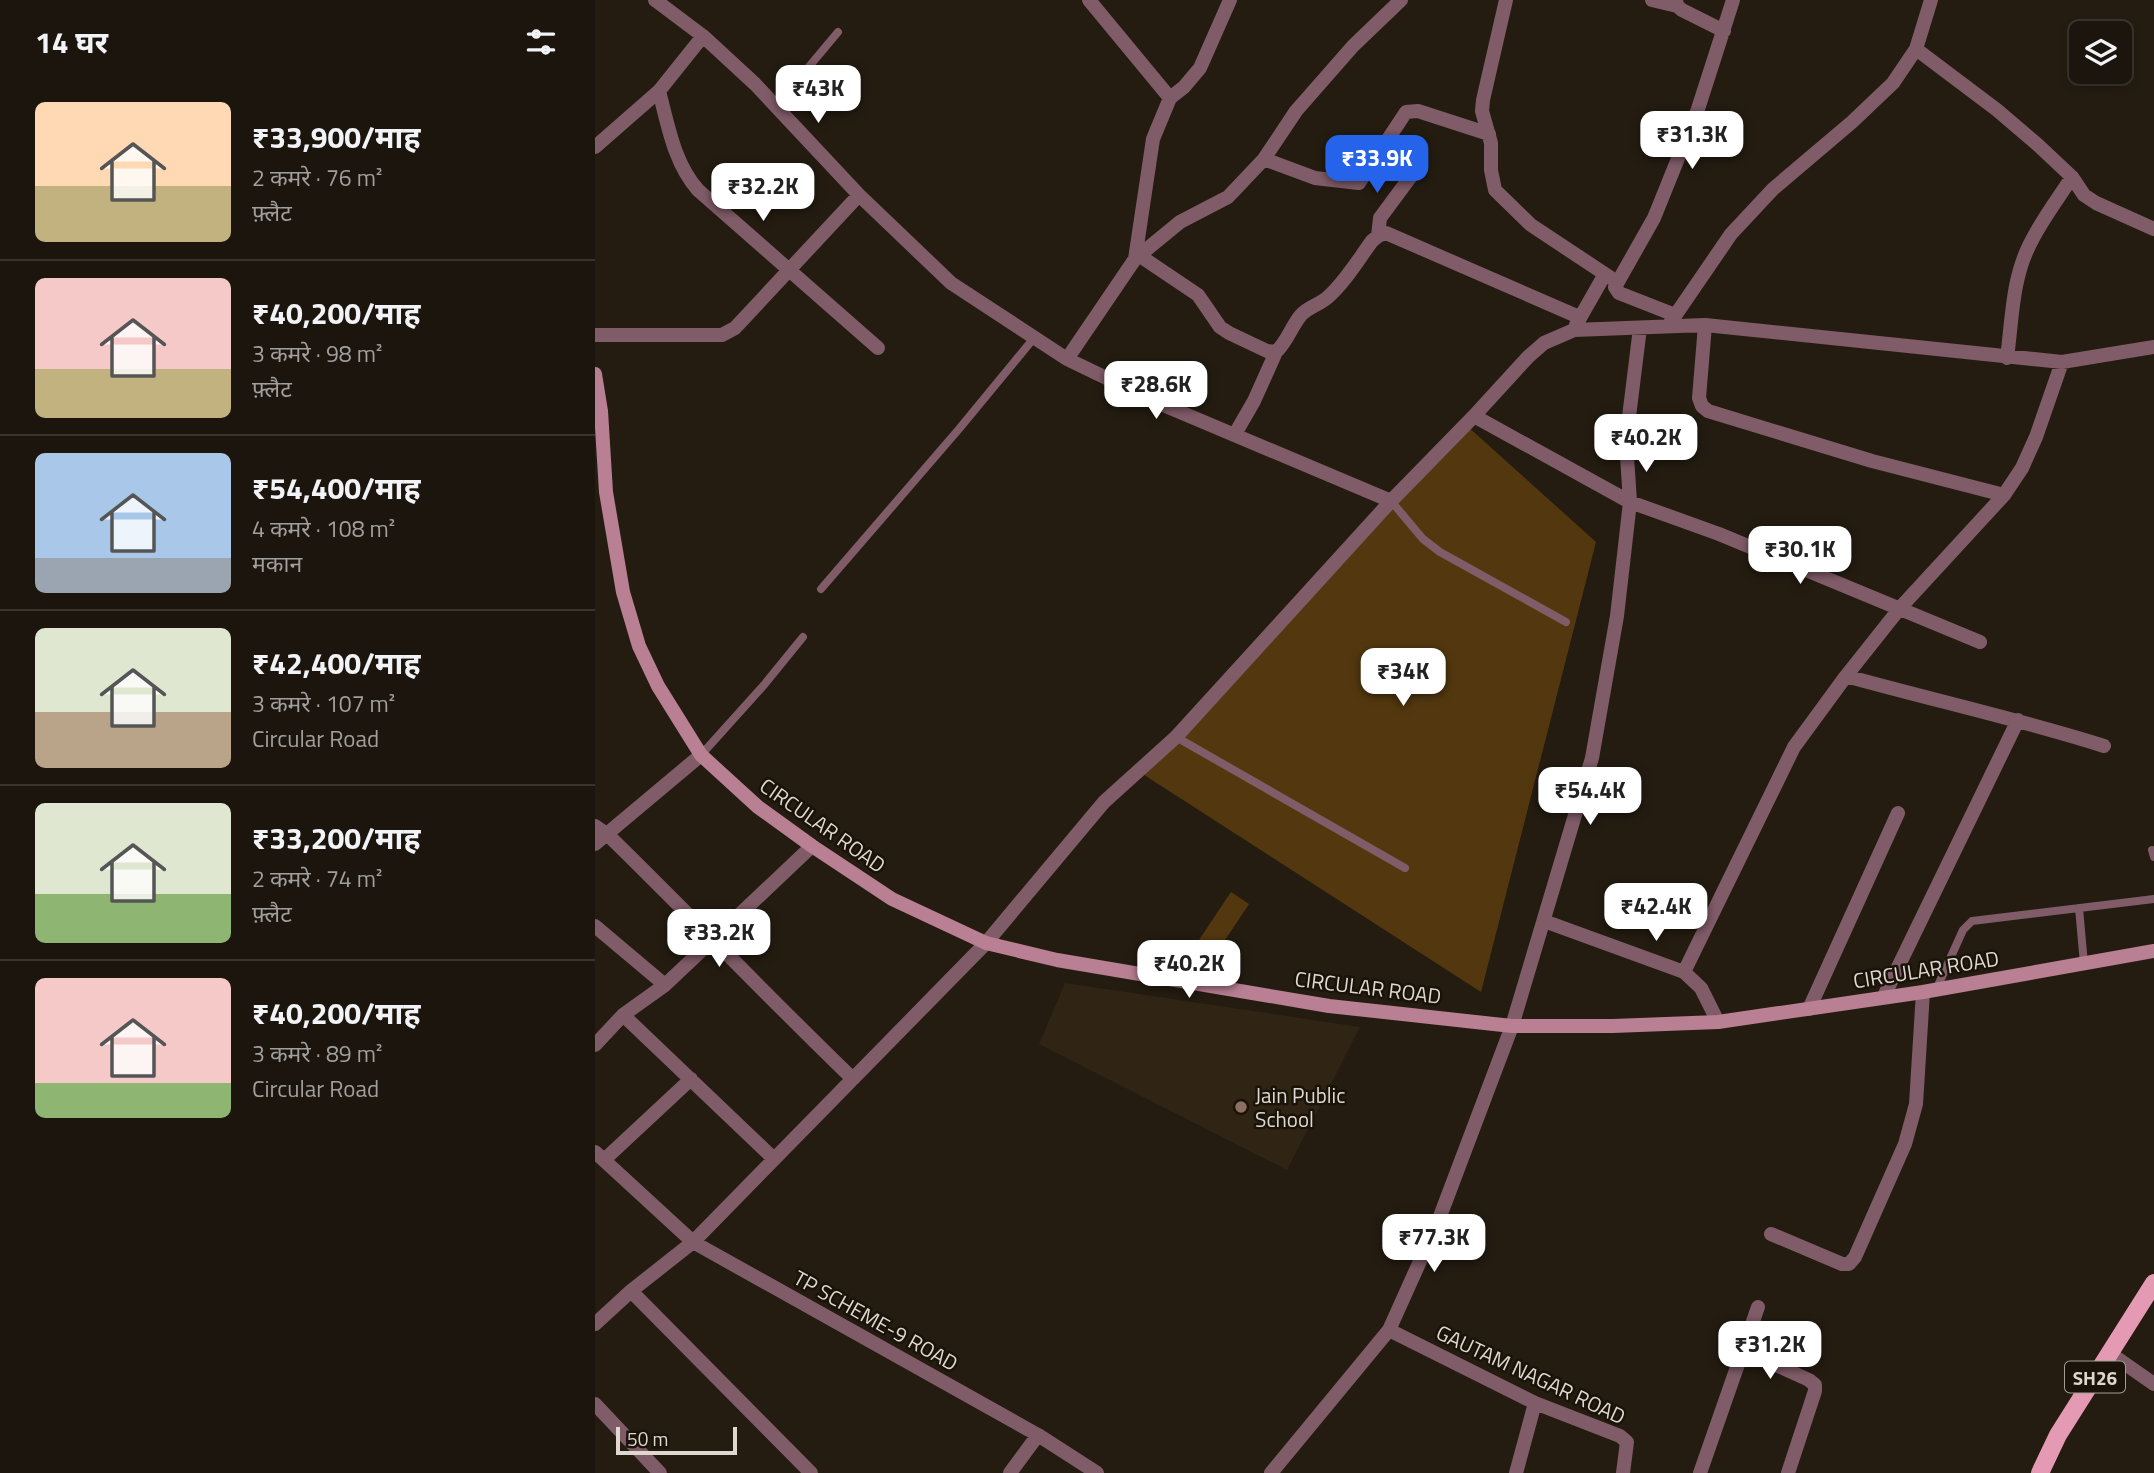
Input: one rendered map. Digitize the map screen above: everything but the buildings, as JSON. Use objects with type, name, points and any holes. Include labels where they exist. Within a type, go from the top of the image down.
[{"type":"main road","name":"CIRCULAR ROAD","points":[[595,374],[600,493],[623,592],[639,646],[658,686],[701,755],[748,798],[812,846],[892,899],[986,943],[1058,960],[1316,1003],[1512,1026],[1718,1022],[1929,991],[2154,951]]},
{"type":"main road","name":"SH26","points":[[2040,1473],[2058,1435],[2154,1283]]},
{"type":"street","points":[[655,0],[703,36],[776,106],[859,195],[951,283],[1067,359],[1154,401],[1391,501]]},
{"type":"street","points":[[1090,0],[1170,98]]},
{"type":"street","points":[[1137,258],[1153,139],[1170,98],[1184,87],[1200,68],[1230,0]]},
{"type":"street","points":[[1067,359],[1137,258],[1180,222],[1228,197],[1264,159],[1309,96],[1353,46],[1401,0]]},
{"type":"street","points":[[1506,0],[1482,111],[1489,134],[1495,190],[1531,225],[1611,278],[1619,293],[1672,320],[2007,358],[2062,362],[2154,346]]},
{"type":"street","points":[[1652,0],[1676,3],[1724,31]]},
{"type":"street","points":[[595,1324],[692,1242],[853,1079],[986,943],[1104,802],[1176,737],[1391,501],[1528,357],[1544,343],[1577,323],[1654,218],[1698,109],[1733,0]]},
{"type":"street","points":[[1378,236],[1390,233],[1577,323],[1640,328],[1672,320],[1731,234],[1773,189],[1893,83],[1916,49],[1931,0]]},
{"type":"street","points":[[595,147],[659,90],[703,36]]},
{"type":"street","points":[[1916,49],[1997,110],[2072,177],[2084,195],[2095,204],[2154,229]]},
{"type":"street","points":[[659,90],[680,164],[698,190],[878,348]]},
{"type":"street","points":[[1264,159],[1314,178],[1359,183],[1406,112],[1418,111],[1489,134]]},
{"type":"street","points":[[1235,434],[1254,401],[1276,352],[1298,318],[1305,310],[1325,300],[1337,289],[1378,236],[1380,218],[1417,168]]},
{"type":"street","points":[[2007,358],[2014,296],[2029,245],[2072,177]]},
{"type":"street","points":[[595,335],[722,335],[735,328],[859,195]]},
{"type":"street","points":[[1137,258],[1198,295],[1220,327],[1267,351],[1276,352]]},
{"type":"street","points":[[1705,325],[1699,398],[1702,407],[1708,411],[1872,461],[2004,495]]},
{"type":"street","points":[[1272,1473],[1389,1330],[1439,1219],[1512,1026],[1592,758],[1617,616],[1630,502],[1626,441],[1640,328]]},
{"type":"street","points":[[1684,972],[1794,747],[1900,608],[2004,495],[2022,468],[2036,437],[2062,362]]},
{"type":"street","points":[[1474,416],[1630,502],[1719,534],[1980,642]]},
{"type":"street","points":[[1846,676],[2018,720],[2104,746]]},
{"type":"street","points":[[1884,996],[2018,720]]},
{"type":"street","points":[[595,844],[701,755]]},
{"type":"street","points":[[1809,1009],[1898,813]]},
{"type":"street","points":[[595,825],[713,937],[778,1007],[853,1079]]},
{"type":"street","points":[[595,1045],[623,1015],[665,985],[812,846]]},
{"type":"street","points":[[1544,921],[1684,972],[1702,988],[1718,1022]]},
{"type":"street","points":[[595,926],[665,985]]},
{"type":"street","points":[[1771,1234],[1842,1264],[1849,1264],[1855,1257],[1905,1144],[1916,1104],[1929,991]]},
{"type":"street","points":[[623,1015],[773,1158]]},
{"type":"street","points":[[600,1156],[691,1079]]},
{"type":"street","name":"TP SCHEME-9 ROAD","points":[[600,1156],[692,1242],[1038,1435],[1097,1473]]},
{"type":"street","points":[[631,1291],[811,1473]]},
{"type":"street","points":[[1700,1473],[1758,1307]]},
{"type":"street","name":"GAUTAM NAGAR ROAD","points":[[1389,1330],[1535,1403],[1620,1436],[1627,1442],[1623,1473]]},
{"type":"street","points":[[1743,1350],[1815,1385],[1788,1473]]},
{"type":"street","points":[[2111,1354],[2154,1384]]},
{"type":"street","points":[[1516,1473],[1535,1403]]},
{"type":"street","points":[[595,1404],[660,1473]]},
{"type":"street","points":[[1010,1473],[1038,1435]]},
{"type":"lane","points":[[776,106],[838,32]]},
{"type":"lane","points":[[821,589],[1034,338]]},
{"type":"lane","points":[[1391,501],[1423,539],[1440,552],[1566,622]]},
{"type":"lane","points":[[701,755],[803,637]]},
{"type":"lane","points":[[1176,737],[1405,869]]},
{"type":"lane","points":[[1929,991],[1966,924],[1981,919],[2154,899]]},
{"type":"lane","points":[[2079,908],[2084,964]]},
{"type":"shaded area","name":"Jain Public School","points":[[1065,983],[1360,1027],[1287,1170],[1039,1044]]},
{"type":"place","name":"Jain Public School","points":[[1241,1107]]}]
